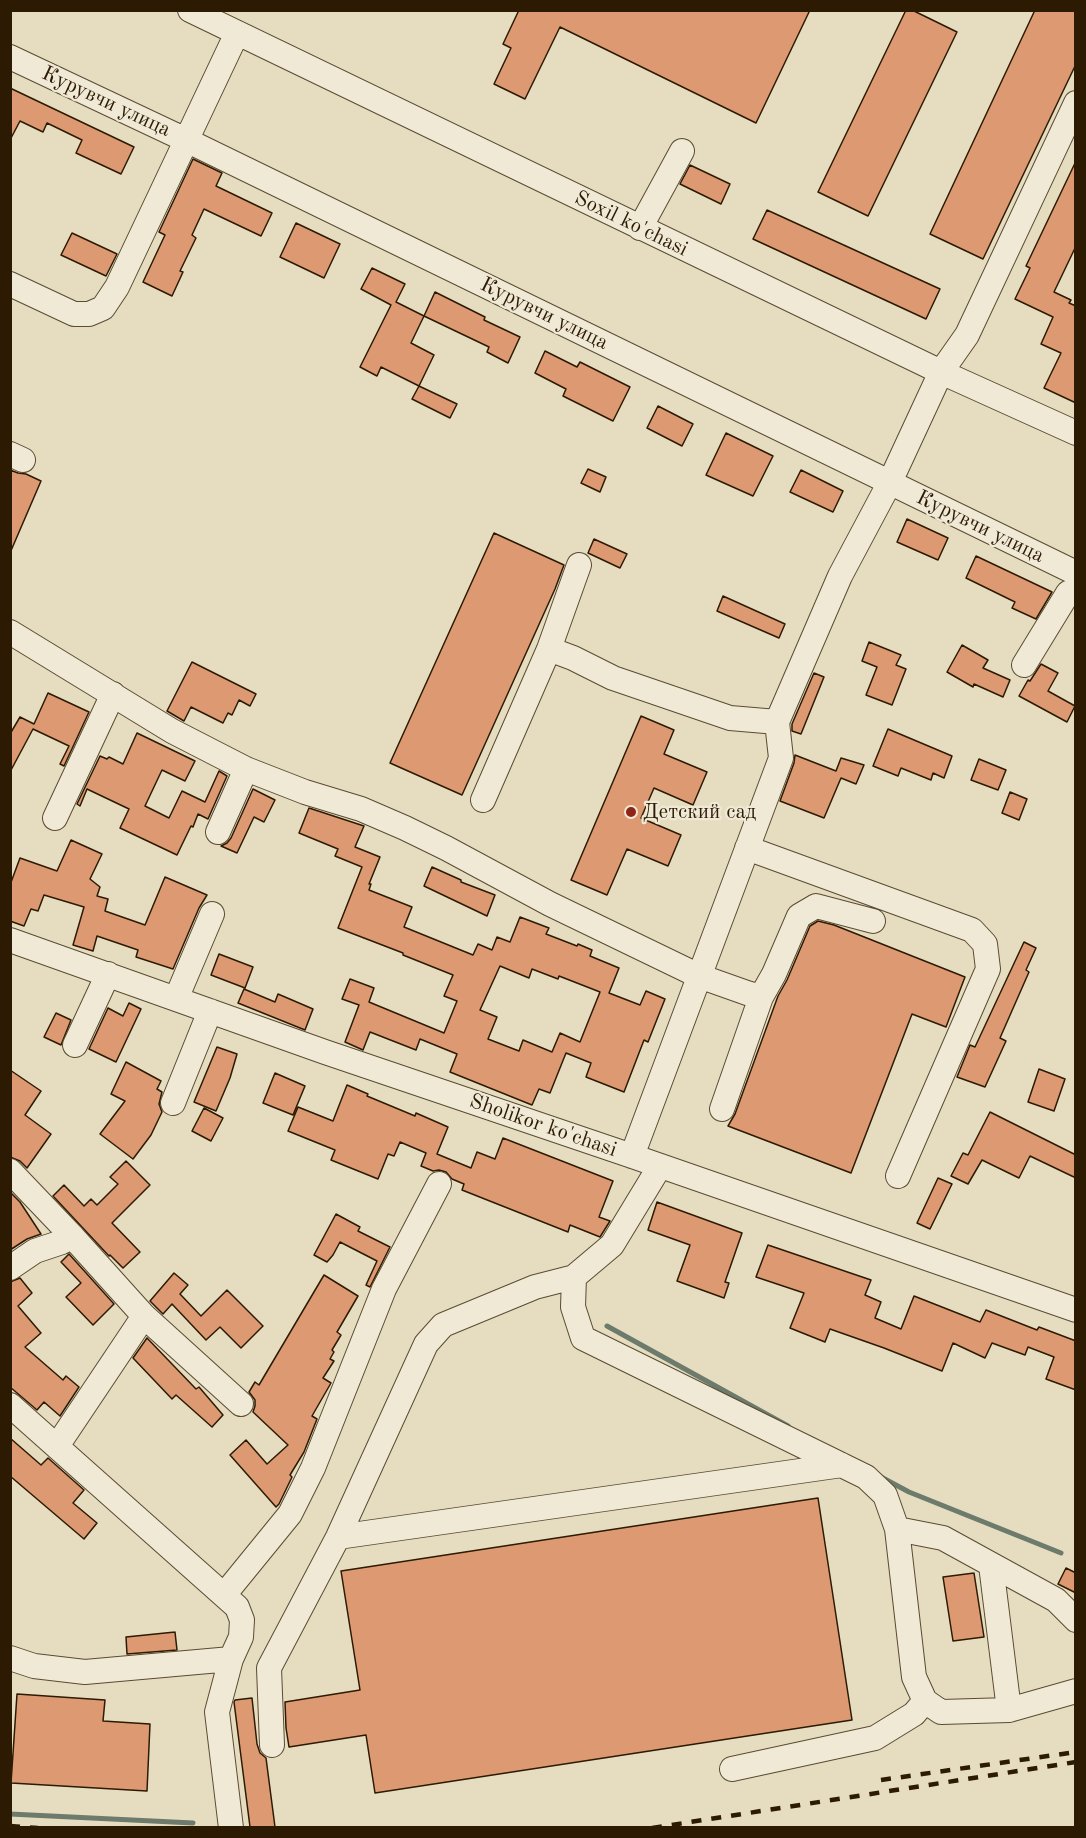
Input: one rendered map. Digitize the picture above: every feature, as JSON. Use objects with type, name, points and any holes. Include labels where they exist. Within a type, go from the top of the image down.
[{"type":"street","name":"Soxil ko'chasi","points":[[190,10],[941,372],[1076,433]]},
{"type":"street","points":[[10,284],[74,314],[89,314],[103,308],[117,287],[237,33]]},
{"type":"street","name":"Курувчи улица","points":[[10,57],[186,140],[1076,573]]},
{"type":"street","points":[[632,1156],[781,758],[777,722],[840,576],[890,482],[941,372],[967,335],[1076,104]]},
{"type":"street","points":[[640,228],[682,151]]},
{"type":"street","points":[[483,800],[549,649],[579,565]]},
{"type":"street","points":[[1024,665],[1068,593],[1076,589]]},
{"type":"street","points":[[10,632],[172,731],[246,769],[304,792],[361,809],[405,828],[550,904],[699,976],[761,998]]},
{"type":"street","points":[[549,649],[613,678],[730,718],[777,722]]},
{"type":"street","points":[[55,818],[113,694]]},
{"type":"street","points":[[218,832],[246,769]]},
{"type":"street","points":[[747,848],[972,930],[985,944],[988,969],[898,1176]]},
{"type":"street","points":[[722,1109],[761,998],[774,975],[799,916],[816,906],[873,921]]},
{"type":"street","points":[[176,999],[212,914]]},
{"type":"street","name":"Sholikor ko'chasi","points":[[10,940],[325,1052],[1076,1310]]},
{"type":"street","points":[[75,1045],[108,975]]},
{"type":"street","points":[[173,1103],[210,1011]]},
{"type":"street","points":[[272,1745],[269,1668],[339,1537],[426,1344],[443,1325],[535,1287],[574,1277],[612,1245],[660,1166]]},
{"type":"street","points":[[10,1171],[144,1316],[241,1404]]},
{"type":"street","points":[[224,1595],[290,1514],[314,1468],[384,1289],[439,1184]]},
{"type":"street","points":[[10,1268],[35,1251],[62,1242],[72,1236]]},
{"type":"street","points":[[574,1277],[573,1307],[583,1338],[866,1477],[885,1495],[897,1529],[914,1677],[925,1701],[941,1712],[1009,1710],[1076,1691]]},
{"type":"street","points":[[57,1446],[144,1316]]},
{"type":"street","points":[[10,1405],[237,1607],[242,1620],[241,1637],[231,1659],[217,1712],[231,1827]]},
{"type":"street","points":[[339,1537],[842,1465]]},
{"type":"street","points":[[897,1529],[943,1538],[1056,1600],[1076,1620]]},
{"type":"street","points":[[991,1564],[1009,1710]]},
{"type":"street","points":[[10,1658],[34,1666],[85,1672],[231,1659]]},
{"type":"street","points":[[732,1769],[875,1738],[914,1714],[925,1701]]},
{"type":"building","points":[[519,10],[810,10],[756,123],[560,27],[525,99],[494,84],[511,48],[503,44]]},
{"type":"building","points":[[906,10],[912,10],[957,32],[868,216],[818,192]]},
{"type":"building","points":[[1035,10],[1076,10],[1076,64],[983,259],[930,234]]},
{"type":"building","points":[[10,88],[134,147],[121,174],[76,153],[82,140],[47,123],[43,132],[20,121],[10,140]]},
{"type":"building","points":[[193,159],[222,173],[216,186],[272,213],[261,236],[204,209],[192,235],[196,238],[180,271],[183,272],[172,296],[143,282],[165,235],[159,232]]},
{"type":"building","points":[[1076,161],[1076,246],[1054,292],[1071,300],[1069,303],[1076,306],[1076,403],[1044,388],[1061,353],[1041,344],[1053,317],[1015,299],[1030,268],[1026,266]]},
{"type":"building","points":[[690,165],[730,184],[721,204],[680,184]]},
{"type":"building","points":[[767,210],[940,289],[926,319],[753,239]]},
{"type":"building","points":[[296,223],[340,244],[324,278],[280,257]]},
{"type":"building","points":[[72,233],[117,254],[106,276],[61,255]]},
{"type":"building","points":[[372,268],[405,284],[396,302],[424,316],[411,343],[434,355],[419,386],[381,367],[377,376],[360,367],[391,305],[361,289]]},
{"type":"building","points":[[435,292],[485,317],[484,320],[520,337],[508,363],[487,352],[489,347],[424,316]]},
{"type":"building","points":[[545,351],[577,367],[580,362],[630,387],[613,421],[563,396],[566,389],[535,373]]},
{"type":"building","points":[[419,386],[457,404],[450,418],[412,399]]},
{"type":"building","points":[[658,406],[693,424],[682,446],[647,428]]},
{"type":"building","points":[[726,433],[773,456],[753,496],[706,475]]},
{"type":"building","points":[[588,469],[606,477],[600,492],[581,483]]},
{"type":"building","points":[[10,470],[41,481],[10,553]]},
{"type":"building","points":[[801,470],[843,491],[833,512],[790,492]]},
{"type":"building","points":[[907,519],[948,538],[938,560],[897,542]]},
{"type":"building","points":[[494,533],[564,565],[462,795],[390,763]]},
{"type":"building","points":[[594,539],[627,554],[620,568],[588,553]]},
{"type":"building","points":[[976,556],[1052,592],[1036,619],[1012,608],[1015,602],[966,578]]},
{"type":"building","points":[[723,596],[785,624],[779,638],[717,611]]},
{"type":"building","points":[[869,642],[901,655],[896,665],[906,669],[892,705],[866,695],[877,667],[862,661]]},
{"type":"building","points":[[962,645],[988,660],[983,668],[1010,680],[1003,697],[974,684],[973,687],[947,672]]},
{"type":"building","points":[[192,662],[256,694],[250,706],[239,700],[232,715],[228,713],[223,723],[191,707],[184,721],[167,711]]},
{"type":"building","points":[[1041,664],[1058,673],[1048,691],[1075,706],[1067,722],[1019,696]]},
{"type":"building","points":[[814,673],[824,677],[801,734],[792,731],[792,724]]},
{"type":"building","points":[[48,693],[89,712],[64,766],[60,764],[69,746],[33,729],[10,772],[10,734],[20,717],[34,724]]},
{"type":"building","points":[[641,716],[674,730],[664,754],[707,772],[693,805],[654,788],[641,818],[681,835],[668,866],[627,849],[607,895],[571,880]]},
{"type":"building","points":[[888,729],[952,756],[944,778],[933,773],[931,780],[901,768],[898,776],[873,766]]},
{"type":"building","points":[[137,733],[195,761],[185,781],[162,770],[145,806],[169,818],[182,791],[205,802],[219,771],[227,776],[208,819],[198,814],[177,855],[120,828],[129,809],[87,789],[80,806],[77,804],[100,756],[107,759],[109,757],[123,764]]},
{"type":"building","points":[[795,755],[836,771],[841,758],[864,765],[856,784],[841,778],[824,818],[780,801]]},
{"type":"building","points":[[979,759],[1006,770],[998,790],[971,780]]},
{"type":"building","points":[[253,789],[275,800],[264,822],[254,817],[237,853],[221,846],[231,838]]},
{"type":"building","points":[[1010,792],[1027,799],[1019,820],[1002,813]]},
{"type":"building","points":[[309,808],[364,826],[355,847],[380,857],[369,884],[371,884],[369,890],[412,907],[404,927],[473,955],[478,944],[492,950],[497,937],[510,942],[520,917],[549,928],[546,934],[592,950],[590,956],[619,968],[609,993],[640,1005],[646,991],[665,999],[648,1042],[644,1040],[624,1092],[586,1077],[591,1063],[566,1053],[550,1093],[539,1089],[532,1105],[450,1072],[457,1054],[420,1039],[416,1050],[370,1032],[363,1050],[345,1042],[359,1005],[342,999],[350,979],[374,988],[369,1002],[444,1033],[457,1001],[444,996],[453,975],[338,928],[362,867],[335,856],[338,849],[299,833]],"holes":[[[500,966],[529,978],[532,969],[558,979],[559,976],[600,992],[580,1042],[560,1033],[552,1052],[523,1040],[519,1051],[488,1039],[497,1017],[480,1010]]]},
{"type":"building","points":[[71,840],[102,854],[90,879],[100,887],[97,896],[108,899],[105,911],[145,925],[165,877],[207,895],[199,908],[173,969],[136,957],[138,950],[97,936],[93,951],[73,945],[84,907],[44,895],[38,911],[31,909],[24,926],[10,921],[10,885],[20,858],[57,871]]},
{"type":"building","points":[[432,867],[461,882],[495,895],[487,916],[424,886]]},
{"type":"building","points":[[818,921],[834,925],[965,977],[946,1027],[912,1014],[851,1173],[728,1126],[735,1114],[778,996],[810,926]]},
{"type":"building","points":[[1024,942],[1036,948],[1026,970],[1029,972],[1000,1038],[1006,1041],[985,1087],[957,1077],[970,1045],[975,1047]]},
{"type":"building","points":[[219,954],[253,967],[245,988],[211,975]]},
{"type":"building","points":[[244,989],[275,1002],[278,994],[313,1009],[305,1030],[238,1003]]},
{"type":"building","points":[[129,1003],[141,1009],[116,1062],[89,1049],[108,1008],[123,1016]]},
{"type":"building","points":[[56,1013],[71,1020],[61,1045],[44,1037]]},
{"type":"building","points":[[217,1047],[237,1054],[216,1111],[194,1102]]},
{"type":"building","points":[[126,1062],[161,1081],[157,1089],[162,1092],[159,1104],[162,1112],[151,1135],[133,1159],[100,1134],[125,1101],[111,1094]]},
{"type":"building","points":[[1039,1069],[1065,1079],[1054,1111],[1028,1102]]},
{"type":"building","points":[[10,1070],[41,1091],[25,1115],[51,1134],[27,1168],[20,1161],[10,1157]]},
{"type":"building","points":[[275,1073],[305,1086],[293,1115],[263,1103]]},
{"type":"building","points":[[347,1085],[415,1116],[416,1113],[448,1127],[437,1154],[471,1168],[477,1152],[495,1159],[503,1138],[613,1181],[599,1217],[610,1221],[600,1237],[570,1225],[568,1232],[462,1190],[464,1184],[452,1179],[446,1172],[433,1171],[421,1166],[426,1153],[400,1142],[394,1156],[388,1154],[378,1179],[331,1160],[335,1150],[288,1131],[298,1107],[333,1121]]},
{"type":"building","points":[[204,1108],[223,1118],[211,1141],[192,1131]]},
{"type":"building","points":[[990,1112],[1076,1155],[1076,1178],[1030,1156],[1019,1178],[982,1160],[968,1184],[951,1176],[963,1153],[968,1155]]},
{"type":"building","points":[[126,1161],[150,1185],[112,1223],[140,1252],[123,1268],[53,1196],[64,1185],[84,1206],[91,1199],[97,1205],[118,1184],[110,1177]]},
{"type":"building","points":[[938,1178],[952,1184],[930,1229],[917,1223]]},
{"type":"building","points":[[10,1192],[20,1202],[41,1234],[27,1239],[10,1250]]},
{"type":"building","points":[[657,1202],[742,1233],[725,1282],[729,1283],[724,1298],[677,1281],[690,1245],[648,1230]]},
{"type":"building","points":[[336,1214],[360,1227],[358,1231],[390,1247],[370,1287],[366,1285],[377,1261],[340,1242],[327,1262],[314,1255]]},
{"type":"building","points":[[768,1245],[871,1280],[865,1295],[881,1302],[875,1318],[901,1329],[914,1296],[980,1322],[986,1310],[1037,1330],[1039,1327],[1076,1341],[1076,1390],[1046,1379],[1054,1357],[1028,1347],[1025,1355],[992,1343],[985,1358],[953,1343],[942,1371],[830,1329],[825,1342],[790,1328],[804,1293],[756,1277]]},
{"type":"building","points":[[69,1254],[114,1304],[93,1325],[66,1297],[81,1283],[61,1262]]},
{"type":"building","points":[[174,1273],[188,1285],[180,1294],[201,1316],[227,1290],[263,1326],[241,1348],[220,1327],[206,1340],[172,1304],[163,1314],[150,1301]]},
{"type":"building","points":[[324,1275],[358,1296],[337,1332],[341,1335],[332,1350],[334,1352],[330,1359],[334,1361],[323,1378],[331,1383],[312,1416],[317,1419],[304,1452],[290,1475],[292,1477],[276,1507],[230,1455],[246,1440],[267,1464],[288,1445],[253,1412],[255,1400],[249,1392],[255,1382],[259,1385]]},
{"type":"building","points":[[20,1278],[32,1293],[18,1306],[41,1333],[25,1347],[63,1380],[66,1376],[79,1387],[60,1416],[44,1402],[37,1410],[10,1387],[10,1282]]},
{"type":"building","points":[[147,1338],[196,1389],[199,1387],[223,1415],[212,1427],[176,1395],[172,1399],[133,1358]]},
{"type":"building","points":[[10,1438],[41,1465],[48,1458],[84,1490],[73,1503],[97,1523],[84,1539],[10,1476]]},
{"type":"building","points":[[818,1498],[852,1720],[375,1793],[366,1735],[289,1747],[285,1702],[360,1690],[341,1571]]},
{"type":"building","points":[[1066,1568],[1076,1573],[1076,1593],[1058,1584]]},
{"type":"building","points":[[974,1573],[984,1637],[953,1641],[943,1577]]},
{"type":"building","points":[[175,1632],[177,1650],[127,1654],[126,1637]]},
{"type":"building","points":[[17,1694],[105,1700],[103,1721],[150,1724],[147,1791],[11,1783]]},
{"type":"building","points":[[252,1698],[257,1744],[260,1753],[266,1758],[275,1827],[250,1827],[234,1702]]},
{"type":"waterway","points":[[607,1326],[788,1426]]},
{"type":"waterway","points":[[881,1477],[909,1492],[1061,1553]]},
{"type":"waterway","points":[[10,1814],[193,1823]]},
{"type":"railway","points":[[881,1780],[1076,1752]]},
{"type":"railway","points":[[652,1828],[1076,1762]]},
{"type":"railway","points":[[10,1826],[38,1828]]},
{"type":"place","name":"Детский сад","points":[[631,812]]}]
